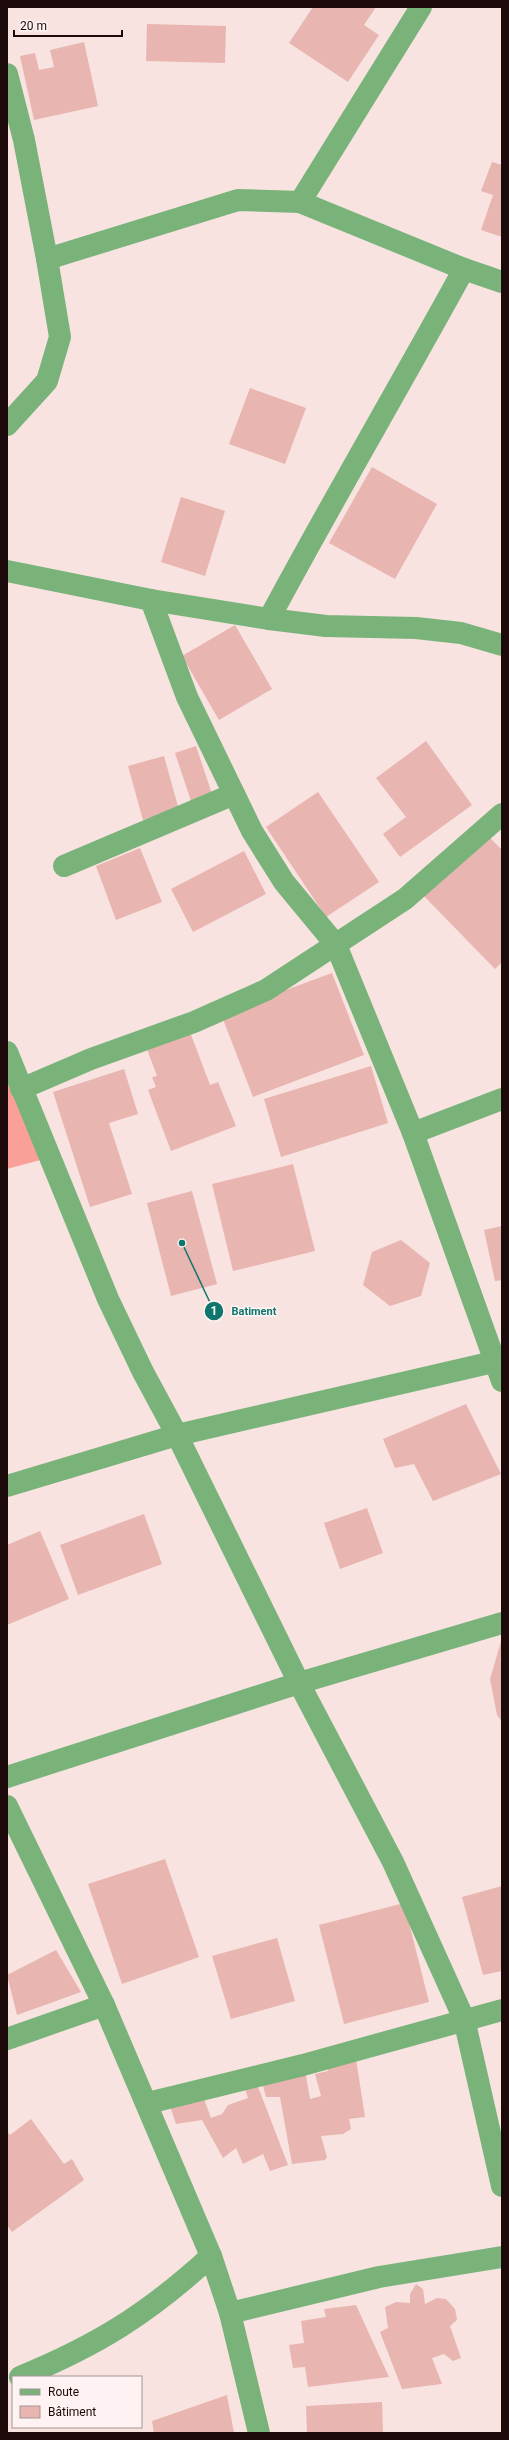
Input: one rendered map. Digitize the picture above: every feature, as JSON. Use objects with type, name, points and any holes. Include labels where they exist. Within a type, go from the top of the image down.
[{"type":"street","points":[[300,202],[421,7]]},
{"type":"street","points":[[7,74],[24,140],[47,259],[60,338],[48,381],[7,424]]},
{"type":"street","points":[[47,259],[238,200],[300,202],[464,269],[502,282]]},
{"type":"street","points":[[269,619],[333,500],[414,362],[464,269]]},
{"type":"street","points":[[7,571],[150,600],[269,619],[326,626],[416,628],[461,634],[502,645]]},
{"type":"street","points":[[7,1486],[177,1435],[499,1368],[413,1133],[336,945],[284,882],[252,831],[187,697],[150,600]]},
{"type":"street","points":[[64,866],[234,794]]},
{"type":"street","points":[[21,1089],[91,1059],[194,1022],[266,990],[404,899],[502,814]]},
{"type":"street","points":[[7,1052],[108,1299],[143,1372],[177,1435],[299,1683],[393,1862],[464,2019],[502,2186]]},
{"type":"street","points":[[413,1133],[502,1099]]},
{"type":"street","points":[[7,1777],[299,1683],[502,1623]]},
{"type":"street","points":[[7,1806],[104,2006],[148,2104],[211,2256],[230,2312],[259,2433]]},
{"type":"street","points":[[7,2039],[104,2006]]},
{"type":"street","points":[[148,2104],[303,2065],[464,2019],[502,2010]]},
{"type":"street","points":[[22,2376],[96,2342],[135,2319],[173,2290],[211,2256]]},
{"type":"street","points":[[230,2312],[379,2277],[502,2256]]},
{"type":"shaded area","points":[[7,1061],[44,1159],[7,1169]]},
{"type":"building","points":[[313,7],[376,7],[364,25],[379,35],[348,82],[289,43]]},
{"type":"building","points":[[147,24],[226,26],[225,63],[146,61]]},
{"type":"building","points":[[84,42],[98,106],[34,120],[20,56],[35,53],[39,70],[54,67],[50,50]]},
{"type":"building","points":[[492,162],[502,165],[502,237],[481,230],[493,195],[481,191]]},
{"type":"building","points":[[250,388],[306,408],[285,464],[229,444]]},
{"type":"building","points":[[372,467],[437,504],[395,579],[329,543]]},
{"type":"building","points":[[181,497],[225,511],[205,576],[161,562]]},
{"type":"building","points":[[235,625],[272,689],[219,720],[182,656]]},
{"type":"building","points":[[426,741],[472,805],[400,857],[383,834],[406,817],[376,778]]},
{"type":"building","points":[[196,746],[213,797],[192,804],[175,753]]},
{"type":"building","points":[[164,756],[179,810],[143,820],[128,766]]},
{"type":"building","points":[[318,792],[379,882],[326,917],[266,827]]},
{"type":"building","points":[[483,831],[502,850],[502,962],[495,969],[420,892]]},
{"type":"building","points":[[140,848],[162,902],[116,920],[96,866]]},
{"type":"building","points":[[244,851],[266,894],[193,932],[171,889]]},
{"type":"building","points":[[332,973],[364,1055],[253,1097],[221,1014]]},
{"type":"building","points":[[190,1032],[210,1085],[218,1082],[236,1126],[171,1151],[148,1090],[156,1087],[152,1077],[157,1076],[147,1049]]},
{"type":"building","points":[[371,1066],[388,1123],[281,1157],[264,1099]]},
{"type":"building","points":[[124,1069],[138,1114],[109,1123],[132,1194],[90,1207],[53,1092]]},
{"type":"building","points":[[293,1164],[315,1251],[233,1271],[212,1184]]},
{"type":"building","points":[[192,1191],[217,1284],[171,1296],[147,1203]]},
{"type":"building","points":[[502,1226],[502,1280],[495,1281],[484,1230]]},
{"type":"building","points":[[401,1240],[430,1263],[421,1296],[390,1306],[363,1285],[372,1252]]},
{"type":"building","points":[[466,1404],[501,1474],[433,1501],[414,1464],[395,1468],[383,1439]]},
{"type":"building","points":[[367,1508],[383,1553],[340,1569],[324,1523]]},
{"type":"building","points":[[144,1514],[162,1564],[78,1595],[60,1545]]},
{"type":"building","points":[[40,1531],[69,1599],[7,1625],[7,1545]]},
{"type":"building","points":[[502,1638],[502,1722],[497,1715],[490,1679]]},
{"type":"building","points":[[165,1859],[199,1957],[122,1984],[88,1884]]},
{"type":"building","points":[[502,1886],[502,1971],[483,1975],[462,1897]]},
{"type":"building","points":[[404,1903],[429,2002],[344,2024],[319,1925]]},
{"type":"building","points":[[277,1938],[295,2001],[231,2019],[212,1956]]},
{"type":"building","points":[[56,1950],[81,1992],[17,2015],[7,1975]]},
{"type":"building","points":[[356,2059],[365,2117],[349,2119],[351,2129],[343,2134],[321,2136],[327,2157],[325,2160],[292,2164],[280,2097],[266,2097],[262,2082],[305,2070],[310,2099],[321,2096],[315,2074],[328,2071],[327,2065]]},
{"type":"building","points":[[257,2084],[288,2165],[270,2171],[263,2154],[243,2164],[236,2148],[223,2158],[202,2120],[176,2124],[170,2106],[204,2099],[211,2118],[222,2114],[228,2105],[248,2098],[245,2089]]},
{"type":"building","points":[[31,2119],[64,2164],[72,2159],[84,2180],[12,2232],[7,2225],[7,2131],[10,2135]]},
{"type":"building","points":[[416,2284],[423,2289],[425,2304],[437,2298],[446,2299],[455,2309],[457,2320],[450,2326],[461,2358],[453,2361],[444,2354],[432,2358],[442,2384],[402,2389],[380,2332],[388,2328],[385,2307],[396,2302],[410,2303],[410,2294]]},
{"type":"building","points":[[356,2305],[389,2377],[308,2387],[305,2367],[293,2368],[289,2345],[304,2343],[301,2321],[326,2317],[324,2309]]},
{"type":"building","points":[[227,2395],[234,2433],[154,2433],[152,2421]]},
{"type":"building","points":[[382,2402],[383,2433],[307,2433],[306,2406]]},
{"type":"place","name":"Batiment","points":[[182,1243]]}]
